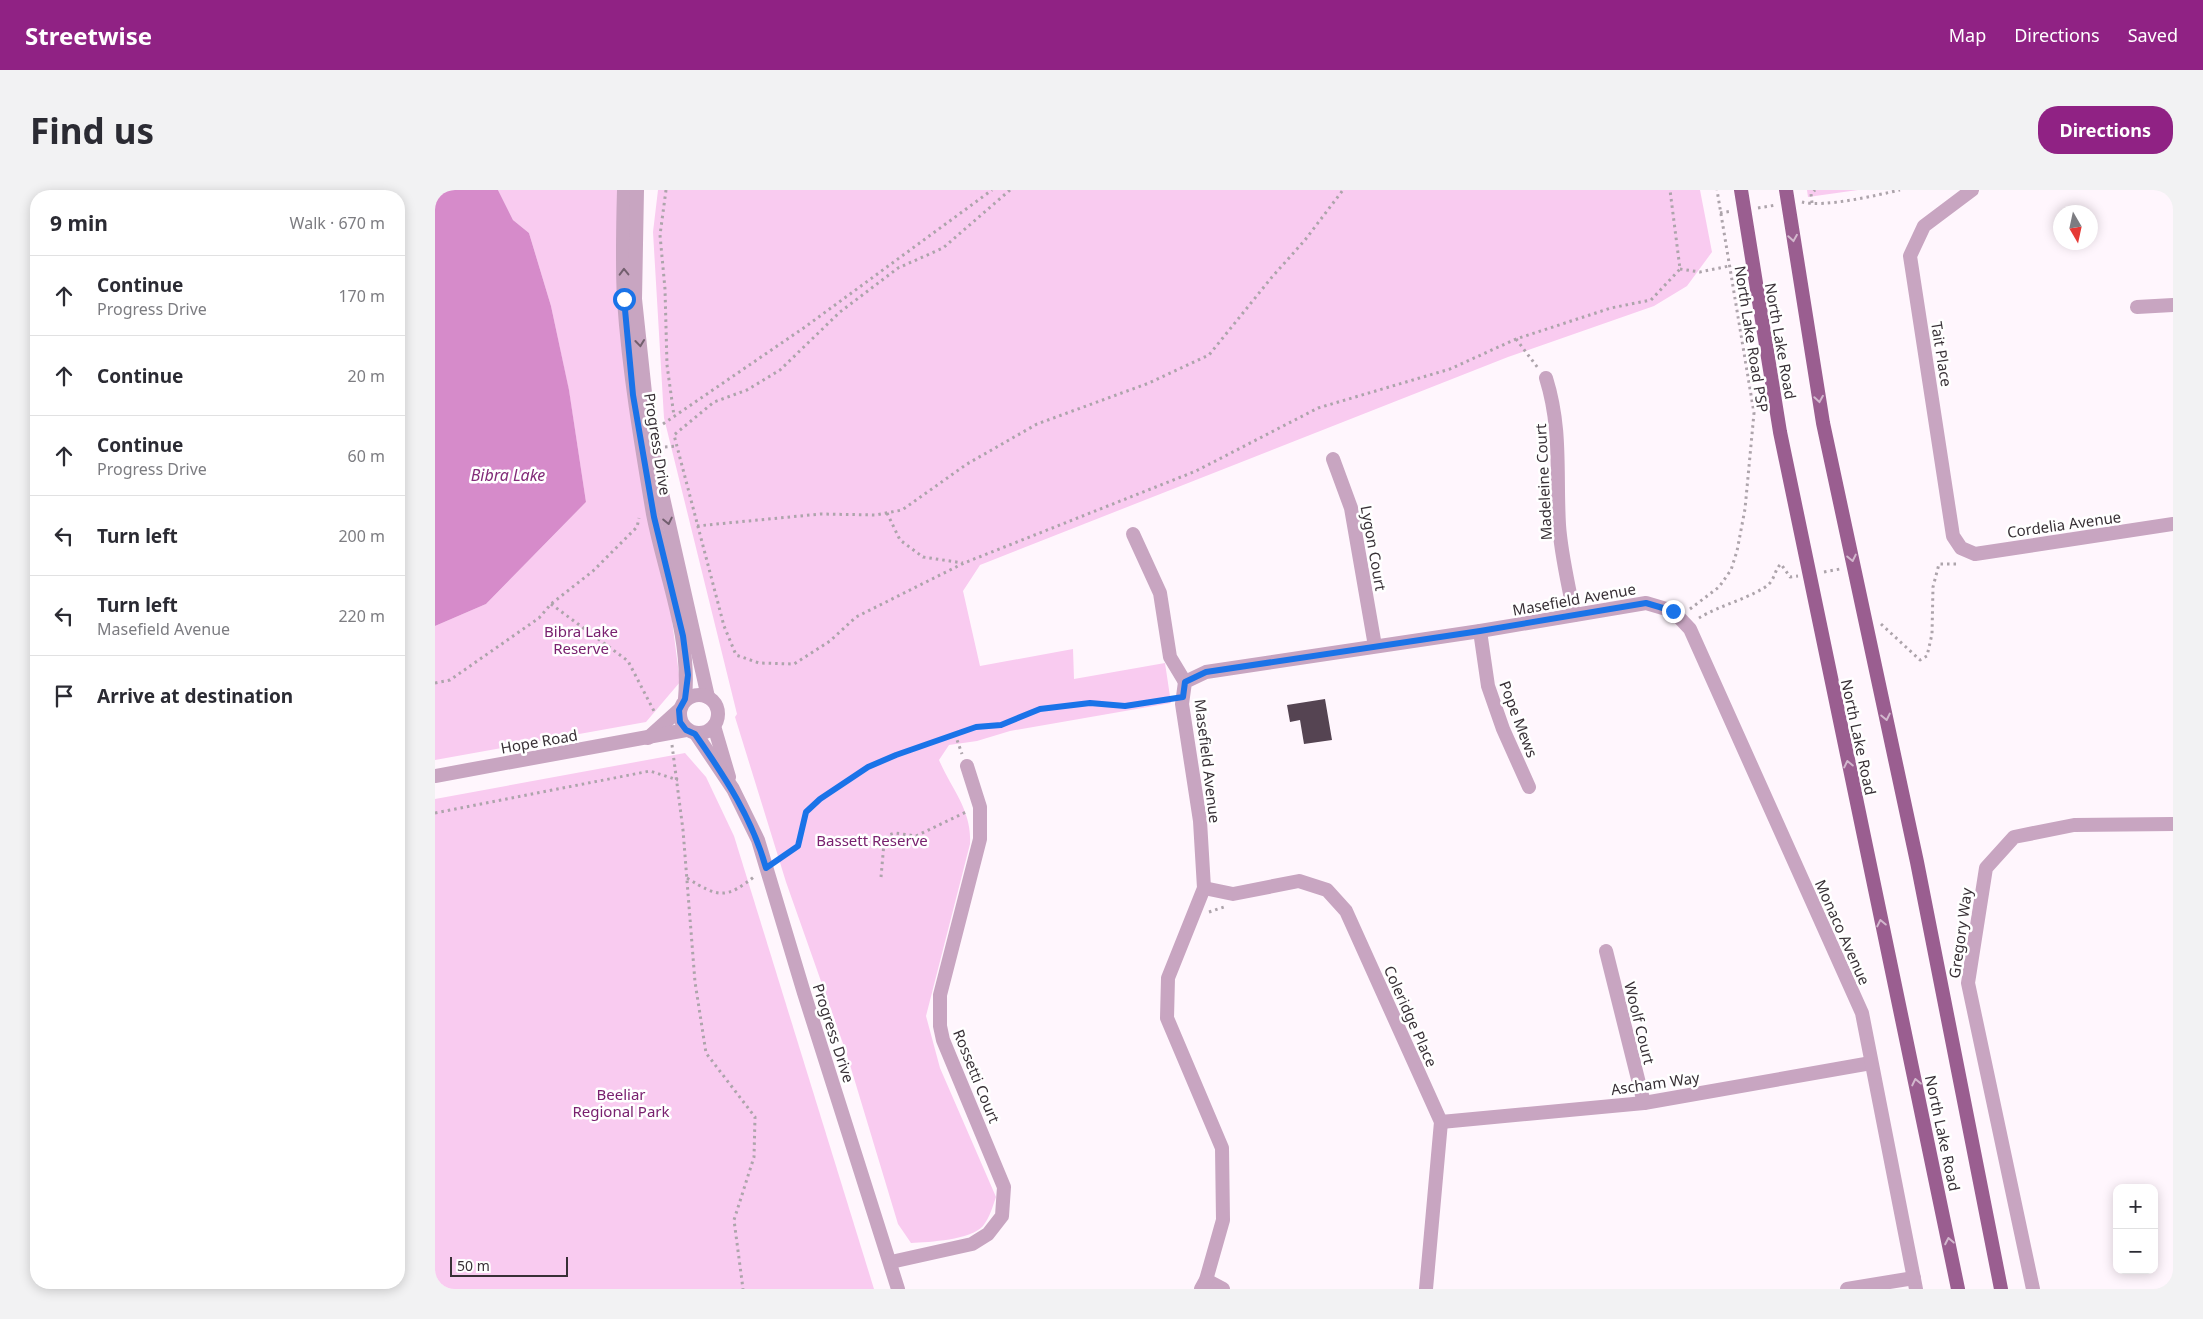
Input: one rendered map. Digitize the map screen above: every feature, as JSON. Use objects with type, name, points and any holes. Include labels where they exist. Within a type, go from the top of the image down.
[{"type":"main road","name":"North Lake Road","points":[[1741,190],[1781,432],[1809,574],[1958,1289]]},
{"type":"main road","name":"North Lake Road","points":[[1786,190],[1823,423],[1917,862],[2001,1289]]},
{"type":"street","name":"Progress Drive","points":[[624,190],[624,299],[633,395],[654,517],[683,636],[688,675],[682,705]]},
{"type":"street","name":"Progress Drive","points":[[637,190],[635,299],[650,433],[708,697]]},
{"type":"street","name":"Tait Place","points":[[1961,548],[1953,536],[1910,256],[1924,226],[1972,190]]},
{"type":"street","points":[[2137,307],[2173,305]]},
{"type":"street","name":"Madeleine Court","points":[[1545,378],[1554,404],[1557,430],[1559,527],[1574,615]]},
{"type":"street","name":"Lygon Court","points":[[1333,459],[1351,508],[1375,646]]},
{"type":"street","name":"Cordelia Avenue","points":[[1961,548],[1975,554],[2173,524]]},
{"type":"street","points":[[1133,534],[1160,593],[1170,657],[1185,682]]},
{"type":"street","name":"Masefield Avenue","points":[[1204,1285],[1223,1220],[1222,1148],[1167,1018],[1168,978],[1204,888],[1201,820],[1183,704],[1185,682],[1206,672],[1480,631],[1646,603],[1680,618]]},
{"type":"street","name":"Monaco Avenue","points":[[1680,618],[1861,1012],[1915,1283]]},
{"type":"street","name":"Pope Mews","points":[[1480,631],[1488,686],[1503,729],[1529,787]]},
{"type":"street","points":[[648,738],[682,705],[697,694],[708,697],[716,705],[719,716],[714,726],[705,733],[691,732],[680,722],[682,705]]},
{"type":"street","name":"Progress Drive","points":[[714,726],[733,789],[758,840],[803,993],[891,1262],[898,1289]]},
{"type":"street","name":"Progress Drive","points":[[691,732],[733,789]]},
{"type":"street","name":"Hope Road","points":[[435,776],[691,732]]},
{"type":"street","name":"Rossetti Court","points":[[891,1262],[972,1244],[988,1234],[1002,1216],[1004,1187],[943,1040],[939,1011],[940,995],[980,839],[979,804],[967,766]]},
{"type":"street","name":"Gregory Way","points":[[2033,1289],[1968,983],[1986,868],[2014,838],[2074,825],[2173,824]]},
{"type":"street","name":"Coleridge Place","points":[[1204,888],[1233,894],[1299,881],[1327,890],[1346,911],[1441,1122],[1425,1289]]},
{"type":"street","name":"Woolf Court","points":[[1606,951],[1643,1103]]},
{"type":"street","name":"Ascham Way","points":[[1441,1122],[1643,1103],[1871,1064]]},
{"type":"street","points":[[1847,1289],[1915,1283]]},
{"type":"street","points":[[1204,1285],[1223,1289]]},
{"type":"path","points":[[666,190],[660,235],[665,289],[667,365],[674,416]]},
{"type":"path","points":[[650,433],[805,326],[992,190]]},
{"type":"path","points":[[1010,190],[943,248],[898,268],[840,312],[780,370],[747,390],[714,402],[674,435],[724,626],[736,655],[759,663],[794,664],[830,641],[856,617],[964,563],[1196,471],[1318,408],[1450,369],[1515,339],[1611,308],[1651,300],[1680,269]]},
{"type":"path","points":[[697,526],[820,514],[876,515],[902,510],[967,464],[1037,424],[1149,383],[1209,355],[1272,277],[1305,240],[1343,190]]},
{"type":"path","points":[[1670,190],[1680,269]]},
{"type":"path","name":"North Lake Road PSP","points":[[1680,618],[1719,587],[1731,570],[1737,551],[1745,509],[1754,413],[1717,190]]},
{"type":"path","points":[[1812,203],[1811,194],[1815,190]]},
{"type":"path","points":[[1801,201],[1812,203],[1900,190]]},
{"type":"path","points":[[1680,269],[1700,272],[1729,266]]},
{"type":"path","points":[[1515,339],[1545,378]]},
{"type":"path","points":[[435,683],[450,680],[483,659],[539,618],[551,604],[593,571],[637,527],[641,510]]},
{"type":"path","points":[[887,513],[900,540],[923,557],[964,563]]},
{"type":"path","points":[[1680,618],[1716,608],[1761,589],[1770,583],[1781,564],[1790,577],[1854,567]]},
{"type":"path","points":[[1880,623],[1920,660],[1927,656],[1932,634],[1933,587],[1939,564],[1958,564]]},
{"type":"path","points":[[551,604],[627,661],[650,708]]},
{"type":"path","points":[[687,878],[725,895],[735,892],[798,846],[806,812],[820,799],[868,767],[955,734],[976,727],[1001,725],[1040,709],[1090,703],[1125,706],[1183,697]]},
{"type":"path","points":[[955,734],[967,766]]},
{"type":"path","points":[[668,735],[674,751],[678,780],[687,878],[690,938],[706,1053],[755,1117],[754,1157],[734,1220],[743,1289]]},
{"type":"path","points":[[435,813],[650,771],[678,780]]},
{"type":"path","points":[[881,877],[884,843],[888,835],[895,833],[916,836],[979,804]]},
{"type":"path","points":[[1203,916],[1218,908],[1228,907]]},
{"type":"green space","name":"Bibra Lake Reserve","points":[[498,190],[618,190],[617,196],[680,682],[646,722],[435,760],[435,626],[486,604],[586,502],[569,391],[551,306],[529,233],[513,220]]},
{"type":"green space","name":"Bassett Reserve","points":[[658,190],[1700,190],[1712,252],[1687,286],[1654,306],[1508,357],[980,565],[963,591],[980,666],[1073,649],[1074,679],[1165,663],[1171,703],[1010,731],[977,741],[949,745],[939,760],[964,810],[970,832],[970,844],[926,1016],[940,1068],[996,1197],[983,1226],[977,1231],[960,1237],[911,1243],[898,1224],[847,1055],[786,882],[735,717],[737,714],[664,418],[653,232]]},
{"type":"green space","points":[[1807,190],[1858,190],[1808,197]]},
{"type":"green space","name":"Beeliar Regional Park","points":[[685,753],[706,777],[734,836],[874,1289],[435,1289],[435,799]]},
{"type":"water","name":"Bibra Lake","points":[[435,190],[498,190],[513,220],[529,233],[551,306],[569,390],[586,502],[486,604],[435,626]]},
{"type":"building","points":[[1325,699],[1332,740],[1304,744],[1300,720],[1290,722],[1287,705]]},
{"type":"route","points":[[624,299],[633,395],[654,517],[683,636],[688,675],[685,699],[679,710],[680,722],[686,730],[695,734],[733,789],[758,840],[766,868],[798,846],[806,812],[820,799],[868,767],[896,755],[976,727],[1001,725],[1040,709],[1090,703],[1125,706],[1183,697],[1185,682],[1206,672],[1480,631],[1646,603],[1673,611]]}]
